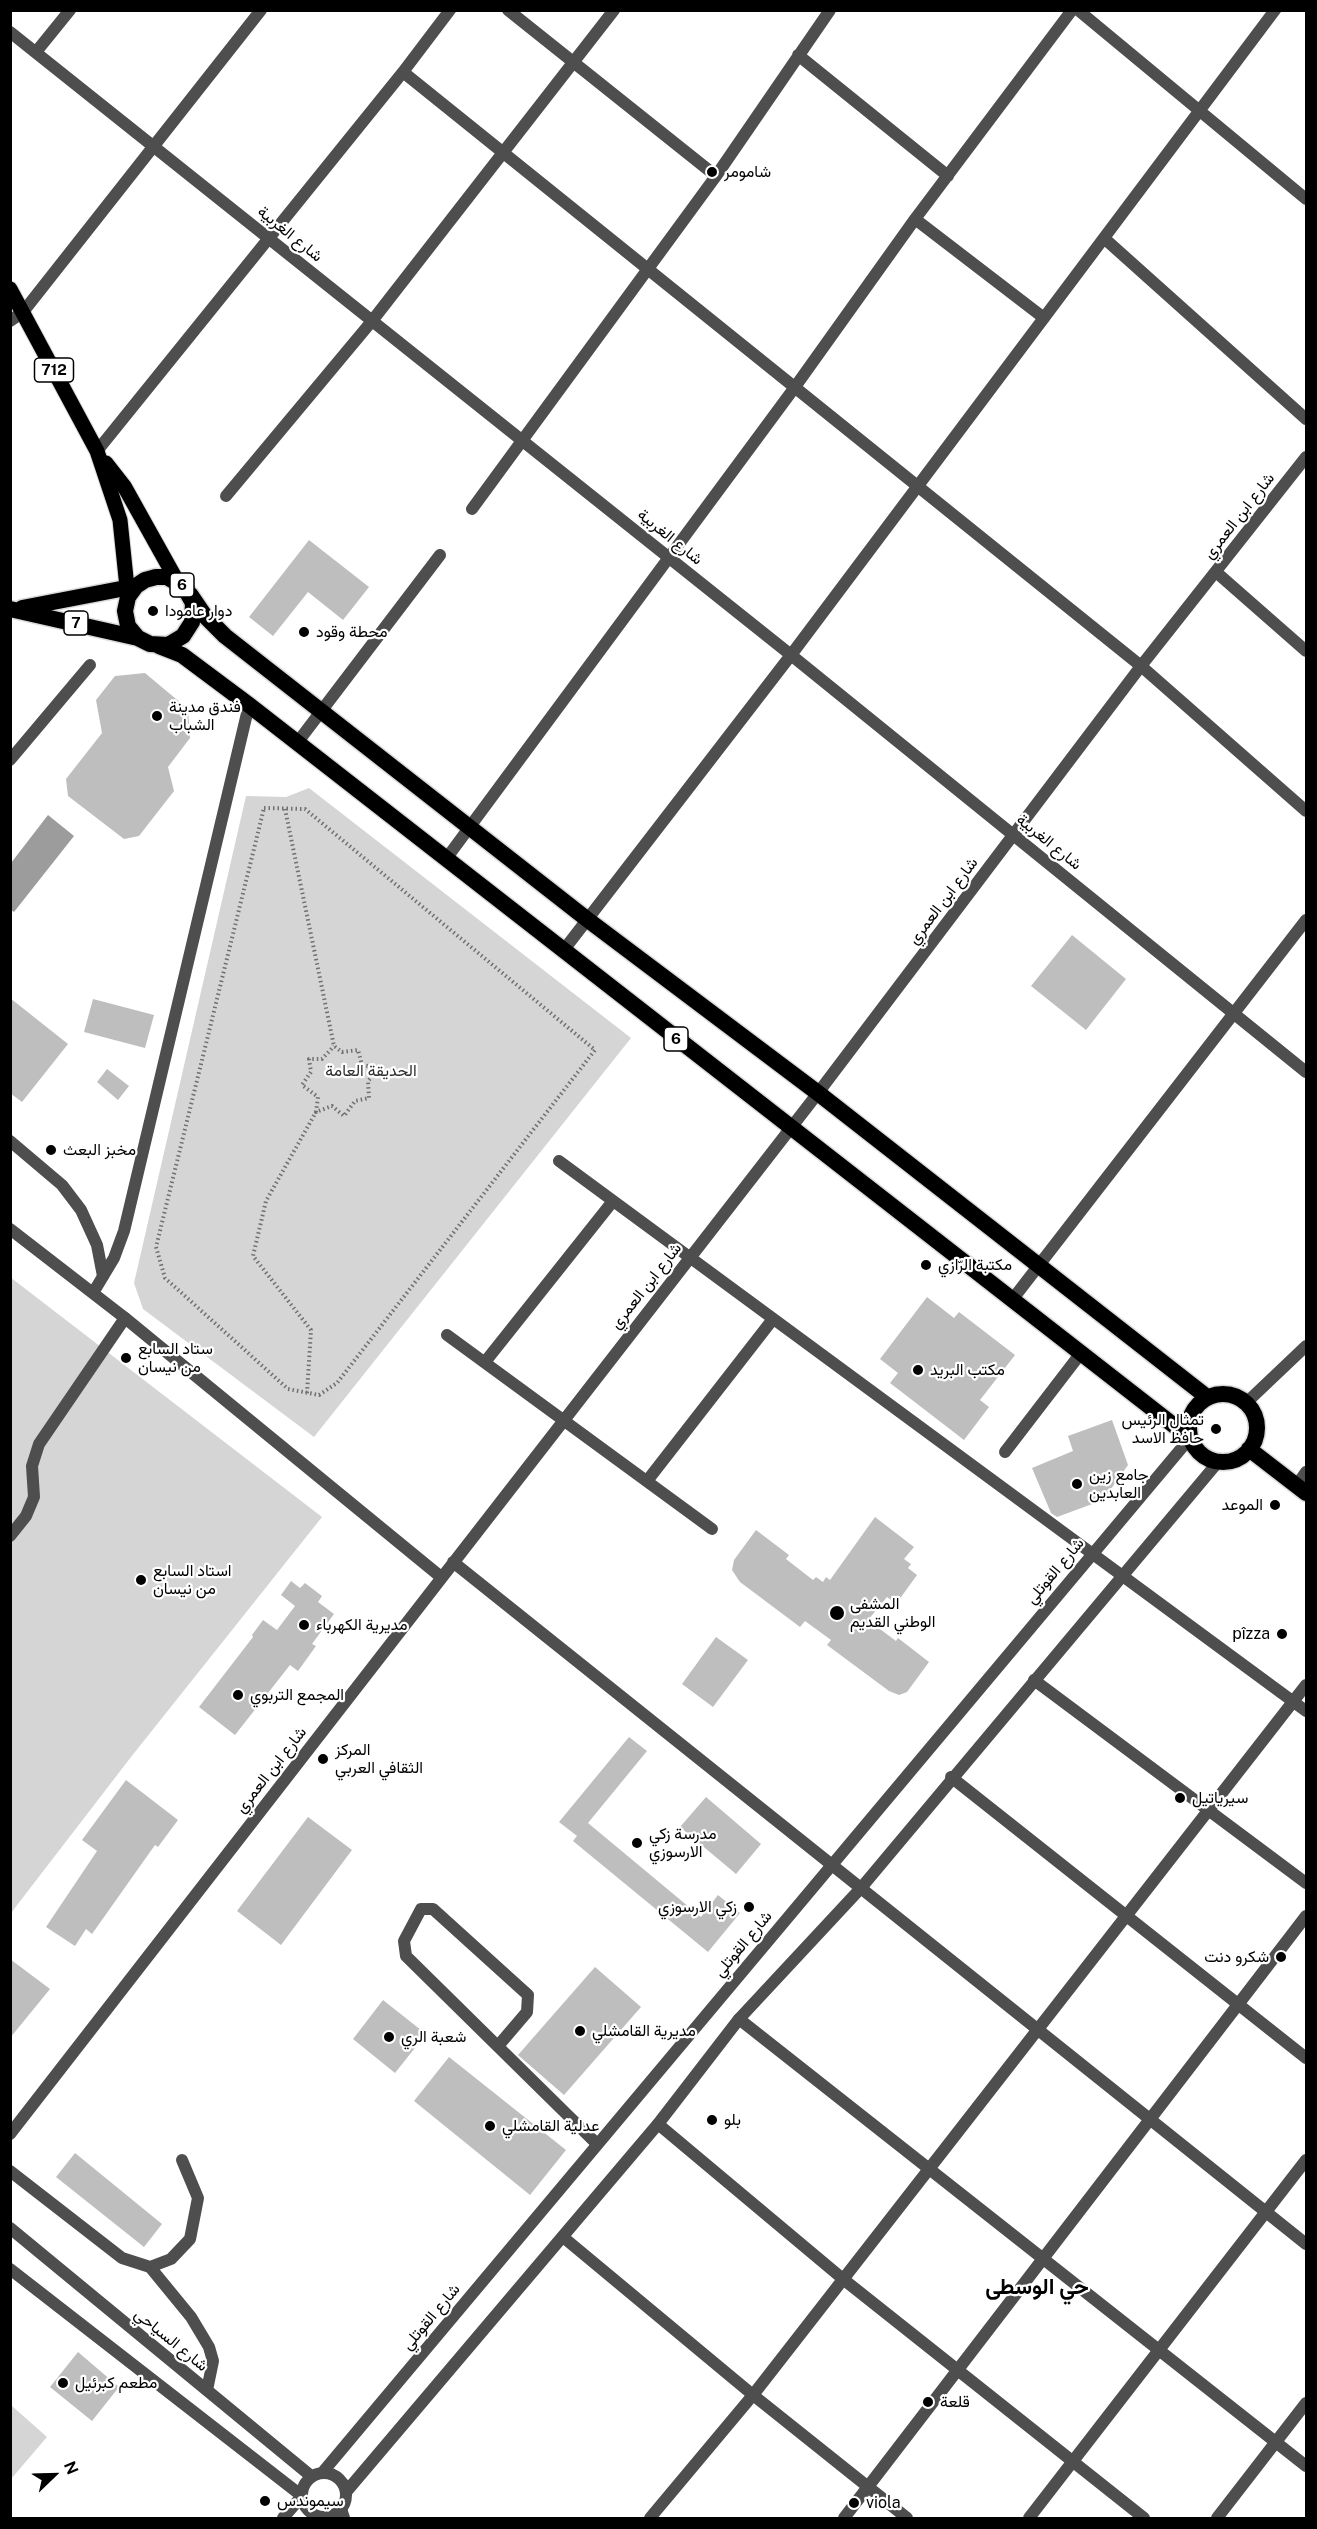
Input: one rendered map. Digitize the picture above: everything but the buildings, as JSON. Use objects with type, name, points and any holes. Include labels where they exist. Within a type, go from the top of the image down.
[{"type":"highway","name":"6","points":[[130,591],[145,580],[156,577],[167,577],[177,581],[190,594],[205,616],[225,636],[469,828],[818,1093],[1207,1397]]},
{"type":"highway","name":"7","points":[[13,609],[130,591]]},
{"type":"highway","points":[[130,591],[126,618],[132,632],[138,638]]},
{"type":"highway","name":"6","points":[[159,646],[176,642],[189,630],[194,614],[190,594]]},
{"type":"highway","name":"7","points":[[13,609],[138,638]]},
{"type":"highway","name":"6","points":[[138,638],[182,655],[249,705],[1190,1438]]},
{"type":"highway","points":[[1228,1394],[1246,1403],[1256,1420],[1257,1431],[1250,1449],[1240,1457],[1218,1462],[1206,1457],[1196,1449],[1190,1438],[1189,1426],[1198,1404],[1207,1397],[1228,1394]]},
{"type":"highway","points":[[1250,1449],[1303,1483]]},
{"type":"main road","name":"712","points":[[10,289],[17,316],[97,451],[124,486],[177,581]]},
{"type":"main road","name":"712","points":[[97,451],[120,520],[130,591]]},
{"type":"street","points":[[36,52],[70,10]]},
{"type":"street","points":[[17,316],[261,10]]},
{"type":"street","points":[[97,451],[403,72],[450,10]]},
{"type":"street","points":[[508,10],[716,176]]},
{"type":"street","points":[[226,496],[372,321],[614,10]]},
{"type":"street","points":[[472,509],[716,176],[830,10]]},
{"type":"street","points":[[446,859],[795,387],[915,219],[1072,10]]},
{"type":"street","points":[[1078,10],[1306,199]]},
{"type":"street","points":[[563,951],[791,655],[1275,10]]},
{"type":"street","name":"شارع الغربية","points":[[10,32],[669,557],[1306,1072]]},
{"type":"street","points":[[798,55],[948,176]]},
{"type":"street","points":[[403,72],[1141,666],[1306,811]]},
{"type":"street","points":[[915,219],[1044,318]]},
{"type":"street","points":[[1105,239],[1306,419]]},
{"type":"street","name":"شارع ابن العمري","points":[[10,2134],[818,1093],[1141,666],[1306,457]]},
{"type":"street","points":[[297,743],[440,555]]},
{"type":"street","points":[[1216,572],[1306,651]]},
{"type":"street","points":[[10,760],[90,665]]},
{"type":"street","points":[[93,1293],[124,1231],[249,705]]},
{"type":"street","points":[[1012,1300],[1306,920]]},
{"type":"street","points":[[10,1141],[62,1185],[81,1210],[97,1245],[103,1276]]},
{"type":"street","points":[[559,1161],[1306,1712]]},
{"type":"street","points":[[485,1362],[613,1201]]},
{"type":"street","points":[[10,1229],[125,1318],[441,1577]]},
{"type":"street","points":[[10,1536],[26,1516],[34,1497],[32,1466],[39,1444],[125,1318]]},
{"type":"street","points":[[647,1481],[773,1318]]},
{"type":"street","points":[[447,1335],[712,1529]]},
{"type":"street","points":[[1246,1403],[1306,1346]]},
{"type":"street","points":[[1005,1452],[1081,1353]]},
{"type":"street","name":"شارع القوتلي","points":[[316,2474],[597,2144],[1190,1438]]},
{"type":"street","points":[[346,2492],[338,2477],[330,2473],[316,2474],[303,2488],[302,2496],[307,2510],[313,2514],[327,2518],[343,2514],[346,2492],[658,2124],[739,2019],[861,1888],[951,1777],[1218,1462]]},
{"type":"street","points":[[453,1562],[1306,2244]]},
{"type":"street","points":[[1034,1680],[1306,1883]]},
{"type":"street","points":[[650,2518],[753,2395],[1306,1685]]},
{"type":"street","points":[[951,1777],[1306,2058]]},
{"type":"street","points":[[498,2046],[527,2012],[528,1995],[434,1909],[421,1910],[404,1941],[406,1956],[597,2144]]},
{"type":"street","points":[[844,2518],[1306,1916]]},
{"type":"street","points":[[739,2019],[1306,2466]]},
{"type":"street","points":[[658,2124],[843,2280],[1144,2518]]},
{"type":"street","points":[[150,2268],[171,2259],[190,2239],[198,2198],[182,2160]]},
{"type":"street","points":[[1029,2518],[1306,2160]]},
{"type":"street","points":[[10,2171],[122,2258],[150,2268],[191,2317],[209,2348],[213,2361],[207,2390]]},
{"type":"street","name":"شارع السياحي","points":[[10,2228],[207,2390],[316,2474]]},
{"type":"street","points":[[563,2237],[753,2395],[907,2518]]},
{"type":"street","points":[[10,2269],[302,2496]]},
{"type":"street","points":[[1217,2518],[1306,2403]]},
{"type":"street","points":[[283,2518],[302,2496]]},
{"type":"path","points":[[264,808],[285,809],[305,809],[595,1050],[337,1383],[319,1395],[288,1389],[165,1278],[156,1247],[264,808]]},
{"type":"path","points":[[285,809],[334,1046],[342,1052],[358,1050],[362,1065],[379,1068],[368,1081],[369,1098],[356,1101],[344,1116],[332,1106],[316,1112]]},
{"type":"path","points":[[307,1393],[311,1330],[253,1256],[266,1201],[316,1112],[318,1097],[302,1085],[311,1072],[309,1059],[322,1059],[334,1046]]},
{"type":"green space","name":"الحديقة العامة","points":[[309,788],[631,1038],[314,1437],[143,1309],[134,1283],[246,796],[286,797]]},
{"type":"green space","name":"استاد السابع من نيسان","points":[[10,1277],[322,1517],[131,1757],[11,1913]]},
{"type":"green space","points":[[12,2406],[47,2437],[11,2479],[10,2408]]},
{"type":"shaded area","points":[[48,815],[74,836],[14,912],[11,910],[11,863]]},
{"type":"place","name":"شامومر","points":[[712,172]]},
{"type":"place","name":"دوار عامودا","points":[[153,611]]},
{"type":"place","name":"محطة وقود","points":[[304,632]]},
{"type":"place","name":"فندق مدينة الشباب","points":[[157,716]]},
{"type":"place","name":"مخبز البعث","points":[[51,1150]]},
{"type":"place","name":"مكتبة الرّازي","points":[[926,1265]]},
{"type":"place","name":"ستاد السابع من نيسان","points":[[126,1358]]},
{"type":"place","name":"مكتب البريد","points":[[918,1370]]},
{"type":"place","name":"تمثال الرئيس حافظ الاسد","points":[[1216,1429]]},
{"type":"place","name":"جامع زين العابدين","points":[[1077,1484]]},
{"type":"place","name":"الموعد","points":[[1275,1505]]},
{"type":"place","name":"استاد السابع من نيسان","points":[[141,1580]]},
{"type":"place","name":"المشفى الوطني القديم","points":[[837,1613]]},
{"type":"place","name":"مديرية الكهرباء","points":[[304,1625]]},
{"type":"place","name":"pîzza","points":[[1282,1634]]},
{"type":"place","name":"المجمع التربوي","points":[[238,1695]]},
{"type":"place","name":"المركز الثقافي العربي","points":[[323,1759]]},
{"type":"place","name":"سيرياتيل","points":[[1180,1798]]},
{"type":"place","name":"مدرسة زكي الارسوزي","points":[[637,1843]]},
{"type":"place","name":"زكي الارسوزي","points":[[749,1907]]},
{"type":"place","name":"شكرو دنت","points":[[1281,1957]]},
{"type":"place","name":"مديرية القامشلي","points":[[580,2031]]},
{"type":"place","name":"شعبة الري","points":[[389,2037]]},
{"type":"place","name":"بلو","points":[[712,2120]]},
{"type":"place","name":"عدلية القامشلي","points":[[490,2126]]},
{"type":"place","name":"مطعم كبرئيل","points":[[63,2383]]},
{"type":"place","name":"قلعة","points":[[928,2402]]},
{"type":"place","name":"سيموندس","points":[[265,2501]]},
{"type":"place","name":"viola","points":[[854,2503]]},
{"type":"district","name":"حي الوسطى","points":[[1037,2287]]}]
